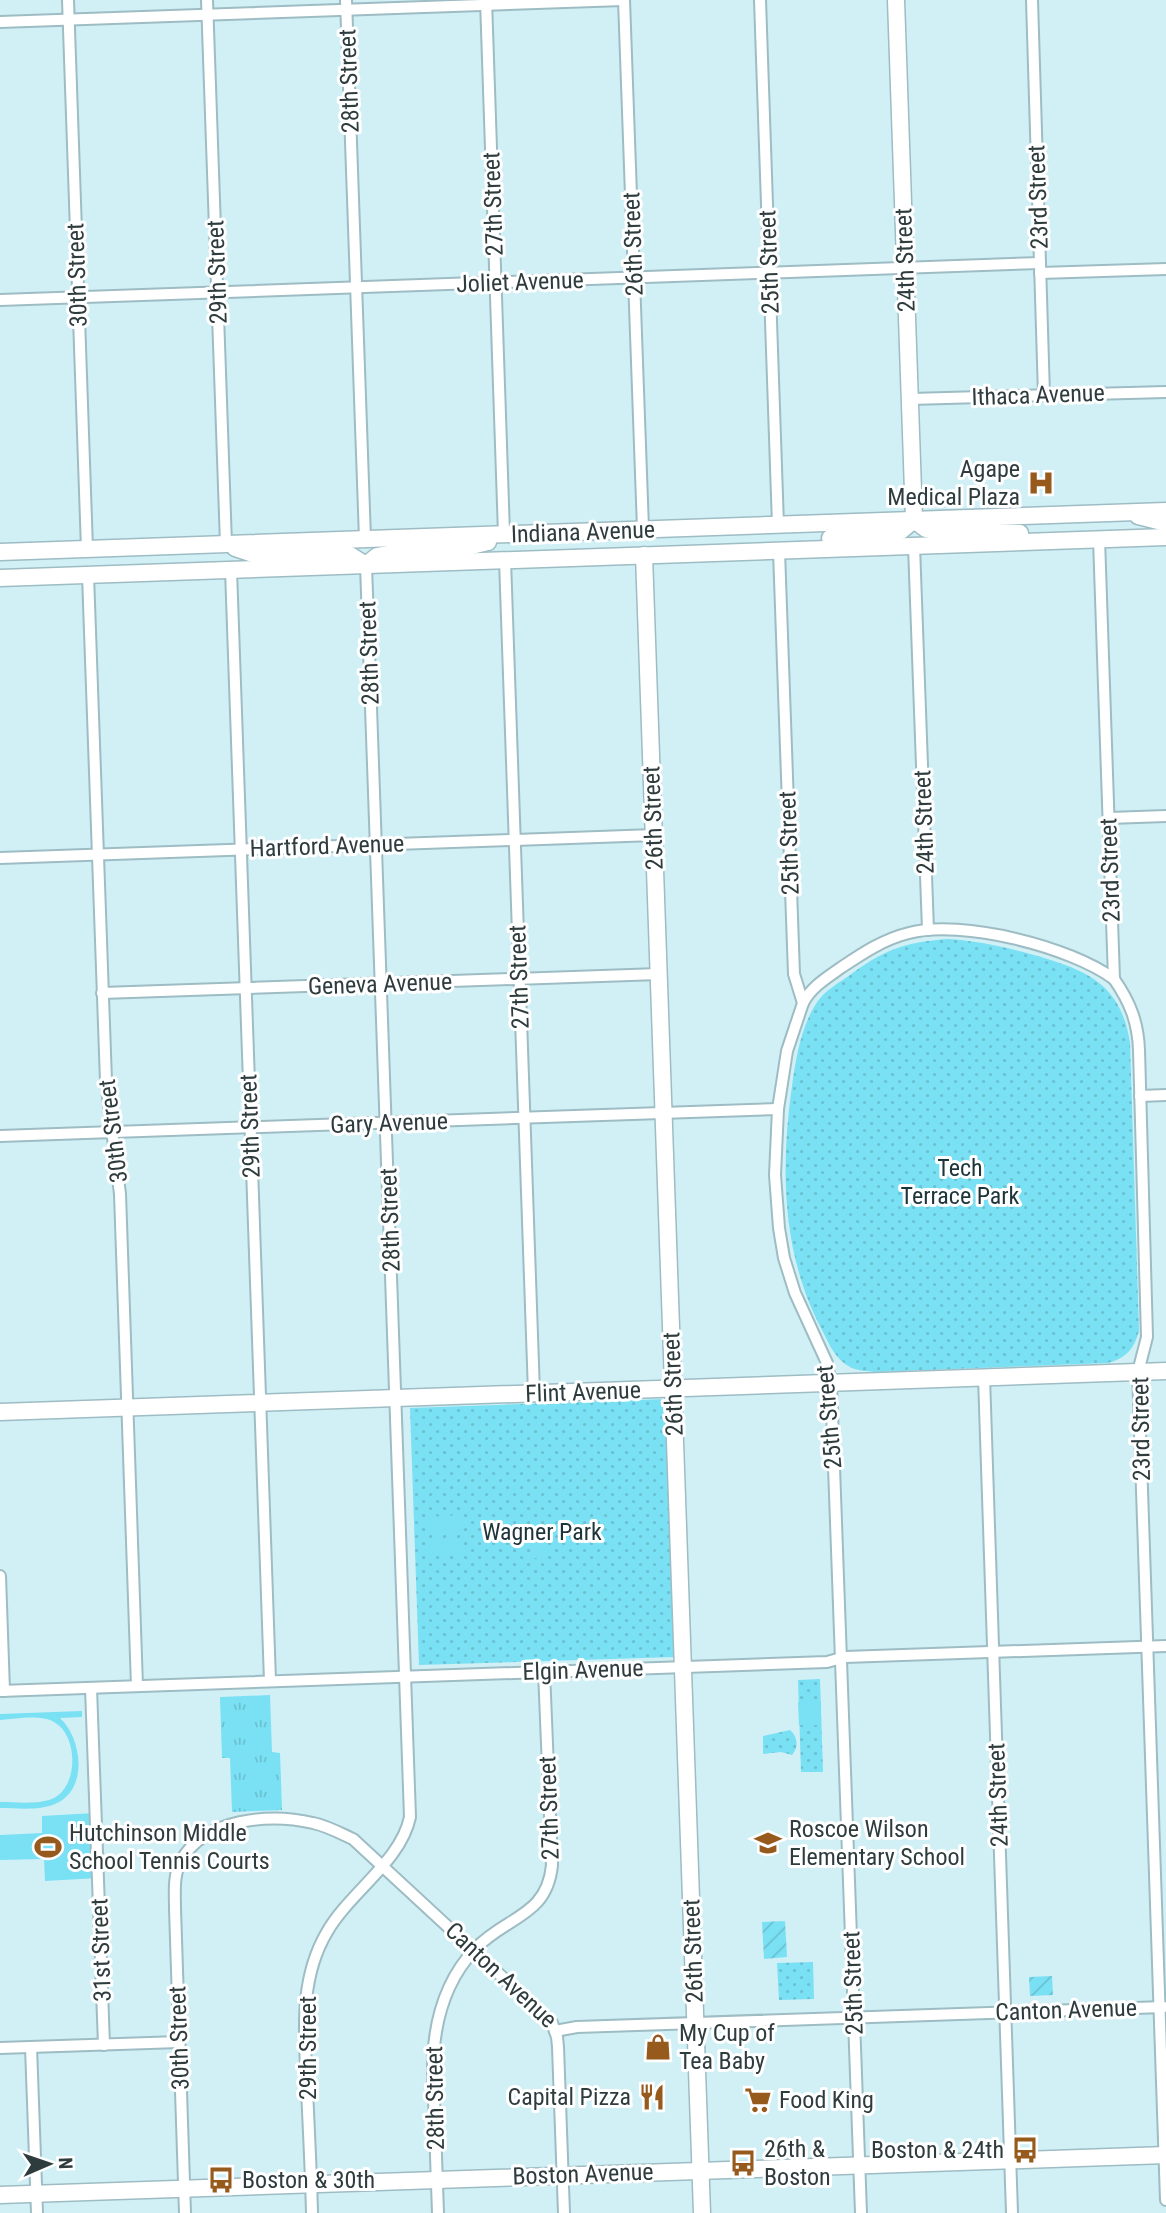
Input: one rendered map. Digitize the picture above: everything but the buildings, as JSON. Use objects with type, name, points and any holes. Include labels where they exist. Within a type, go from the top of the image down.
[{"type":"street","name":"30th Street","points":[[68,0],[87,549]]},
{"type":"street","name":"29th Street","points":[[207,0],[226,544]]},
{"type":"street","points":[[0,22],[207,16],[346,5],[624,0]]},
{"type":"street","name":"26th Street","points":[[624,0],[643,530]]},
{"type":"street","name":"25th Street","points":[[760,0],[778,525]]},
{"type":"street","name":"24th Street","points":[[896,0],[914,520]]},
{"type":"street","name":"23rd Street","points":[[1032,0],[1044,395]]},
{"type":"street","name":"27th Street","points":[[486,3],[504,534]]},
{"type":"street","name":"28th Street","points":[[346,5],[365,539]]},
{"type":"street","name":"Joliet Avenue","points":[[0,300],[905,268],[1166,269]]},
{"type":"street","name":"Ithaca Avenue","points":[[910,399],[1166,392]]},
{"type":"street","name":"Indiana Avenue","points":[[0,552],[1166,511]]},
{"type":"street","points":[[1129,512],[1166,523]]},
{"type":"street","points":[[779,551],[807,540],[884,535],[901,531],[914,520],[926,529],[939,532],[1006,532],[1099,539]]},
{"type":"street","points":[[226,544],[253,554],[351,555],[366,565],[377,556],[463,548],[489,542],[504,534]]},
{"type":"street","name":"Indiana Avenue","points":[[0,578],[1166,537]]},
{"type":"street","name":"23rd Street","points":[[1099,539],[1114,979],[1131,1006],[1136,1021],[1140,1096],[1147,1337],[1138,1372],[1163,2007],[1166,2200]]},
{"type":"street","name":"24th Street","points":[[914,546],[928,930]]},
{"type":"street","name":"25th Street","points":[[779,551],[794,974],[803,1003],[787,1051],[778,1109],[775,1175],[784,1258],[795,1293],[827,1363],[831,1384],[861,2213]]},
{"type":"street","name":"26th Street","points":[[644,555],[702,2213]]},
{"type":"street","name":"27th Street","points":[[505,560],[534,1393]]},
{"type":"street","name":"28th Street","points":[[366,565],[410,1817],[407,1834],[382,1865]]},
{"type":"street","name":"29th Street","points":[[231,570],[270,1681]]},
{"type":"street","name":"30th Street","points":[[88,575],[106,1081],[120,1194],[137,1686]]},
{"type":"street","points":[[1108,818],[1166,816]]},
{"type":"street","name":"Hartford Avenue","points":[[0,858],[654,835]]},
{"type":"street","points":[[803,1003],[821,982],[863,953],[895,937],[928,930],[966,930],[1017,940],[1091,964],[1114,979]]},
{"type":"street","name":"Geneva Avenue","points":[[102,993],[659,974]]},
{"type":"street","points":[[1140,1096],[1166,1095]]},
{"type":"street","name":"Gary Avenue","points":[[0,1136],[778,1109]]},
{"type":"street","name":"Flint Avenue","points":[[0,1412],[1166,1371]]},
{"type":"street","name":"24th Street","points":[[984,1377],[1012,2213]]},
{"type":"street","points":[[0,1576],[2,1691]]},
{"type":"street","name":"Elgin Avenue","points":[[2,1691],[683,1668],[1166,1646]]},
{"type":"street","name":"27th Street","points":[[474,1950],[538,1902],[551,1880],[544,1671]]},
{"type":"street","name":"31st Street","points":[[91,1688],[104,2045]]},
{"type":"street","name":"Canton Avenue","points":[[180,1863],[210,1831],[244,1821],[289,1820],[311,1822],[333,1829],[353,1839],[382,1865],[547,2018],[555,2031],[577,2027],[1163,2007]]},
{"type":"street","name":"30th Street","points":[[180,1863],[174,1909],[186,2213]]},
{"type":"street","name":"29th Street","points":[[312,2213],[304,2014],[310,1972],[317,1952],[340,1912],[382,1865]]},
{"type":"street","name":"28th Street","points":[[438,2213],[433,2070],[435,2030],[450,1989],[474,1950]]},
{"type":"street","points":[[555,2031],[558,2047],[564,2213]]},
{"type":"street","points":[[0,2048],[179,2042]]},
{"type":"street","points":[[31,2047],[37,2213]]},
{"type":"street","name":"Boston Avenue","points":[[0,2195],[1165,2155]]},
{"type":"green space","name":"Tech Terrace Park","points":[[949,939],[1013,949],[1070,967],[1098,982],[1119,1006],[1130,1043],[1139,1331],[1128,1352],[1114,1361],[876,1372],[859,1370],[845,1364],[836,1355],[809,1301],[792,1242],[786,1180],[792,1086],[807,1020],[824,994],[872,960],[906,945]]},
{"type":"green space","name":"Wagner Park","points":[[665,1399],[674,1657],[419,1665],[410,1408]]},
{"type":"green space","points":[[460,1515],[461,1531],[428,1532],[427,1517]]},
{"type":"green space","points":[[551,1525],[551,1538],[545,1538],[545,1558],[534,1558],[534,1539],[526,1538],[526,1526]]},
{"type":"green space","points":[[460,1538],[461,1554],[428,1555],[428,1540]]},
{"type":"green space","points":[[820,1679],[823,1772],[801,1772],[798,1680]]},
{"type":"green space","points":[[270,1695],[272,1752],[280,1753],[282,1810],[232,1812],[230,1758],[222,1758],[220,1697]]},
{"type":"green space","points":[[821,1701],[821,1725],[799,1725],[798,1702]]},
{"type":"green space","points":[[82,1711],[82,1717],[60,1718],[73,1738],[78,1763],[77,1776],[66,1797],[42,1808],[0,1808],[0,1802],[35,1802],[54,1798],[68,1782],[72,1760],[68,1738],[54,1722],[35,1718],[0,1720],[0,1714]]},
{"type":"green space","points":[[790,1730],[797,1742],[792,1755],[781,1752],[763,1754],[763,1736]]},
{"type":"green space","name":"Hutchinson Middle School Tennis Courts","points":[[95,1813],[98,1878],[45,1881],[44,1859],[0,1860],[0,1835],[42,1833],[42,1816]]},
{"type":"green space","points":[[785,1921],[787,1957],[764,1959],[762,1922]]},
{"type":"green space","points":[[813,1962],[814,1999],[779,2000],[777,1963]]},
{"type":"green space","points":[[1052,1976],[1053,1995],[1030,1996],[1029,1977]]},
{"type":"place","name":"Agape Medical Plaza","points":[[1041,483]]},
{"type":"place","name":"Roscoe Wilson Elementary School","points":[[768,1843]]},
{"type":"place","name":"Hutchinson Middle School Tennis Courts","points":[[48,1847]]},
{"type":"place","name":"My Cup of Tea Baby","points":[[658,2047]]},
{"type":"place","name":"Capital Pizza","points":[[652,2097]]},
{"type":"place","name":"Food King","points":[[758,2100]]},
{"type":"place","name":"Boston & 24th","points":[[1025,2150]]},
{"type":"place","name":"26th & Boston","points":[[743,2163]]},
{"type":"place","name":"Boston & 30th","points":[[221,2180]]}]
